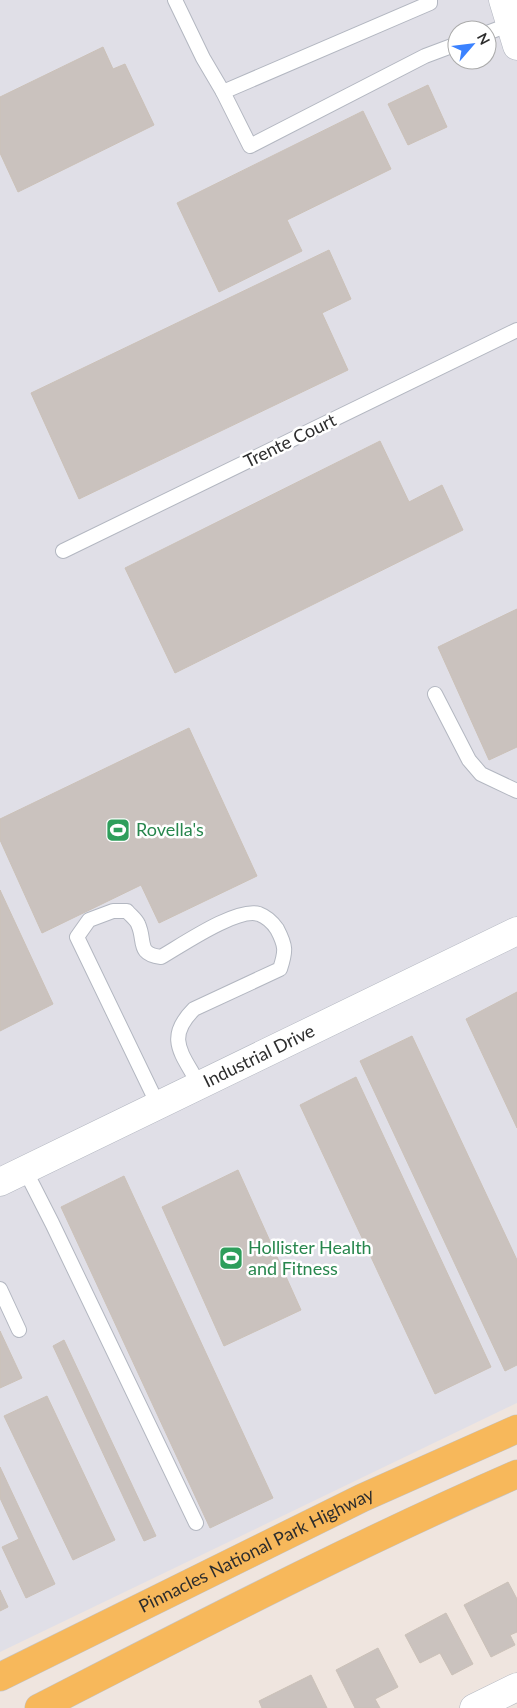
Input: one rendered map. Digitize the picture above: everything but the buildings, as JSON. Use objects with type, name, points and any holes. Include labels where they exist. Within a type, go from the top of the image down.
[{"type":"main road","name":"Pinnacles National Park Highway","points":[[0,1677],[362,1498],[517,1429]]},
{"type":"main road","points":[[38,1708],[256,1596],[517,1474]]},
{"type":"street","name":"Industrial Drive","points":[[0,1182],[517,931]]},
{"type":"street","points":[[474,1708],[517,1687]]},
{"type":"lane","points":[[175,0],[250,146],[424,56],[447,48]]},
{"type":"lane","points":[[223,92],[430,3],[430,0]]},
{"type":"lane","name":"Trente Court","points":[[63,551],[517,330]]},
{"type":"lane","points":[[435,694],[469,760],[481,774],[517,791]]},
{"type":"lane","points":[[158,1105],[77,937],[89,920],[113,911],[127,911],[138,923],[143,948],[151,956],[161,957],[228,919],[242,915],[259,914],[273,922],[286,952],[280,969],[194,1009],[183,1020],[177,1032],[177,1043],[199,1085]]},
{"type":"lane","points":[[25,1170],[196,1523]]},
{"type":"lane","points":[[0,1289],[19,1330]]},
{"type":"shaded area","points":[[0,0],[517,0],[517,1403],[0,1652]]},
{"type":"place","name":"Rovella's","points":[[118,830]]},
{"type":"place","name":"Hollister Health and Fitness","points":[[231,1258]]}]
